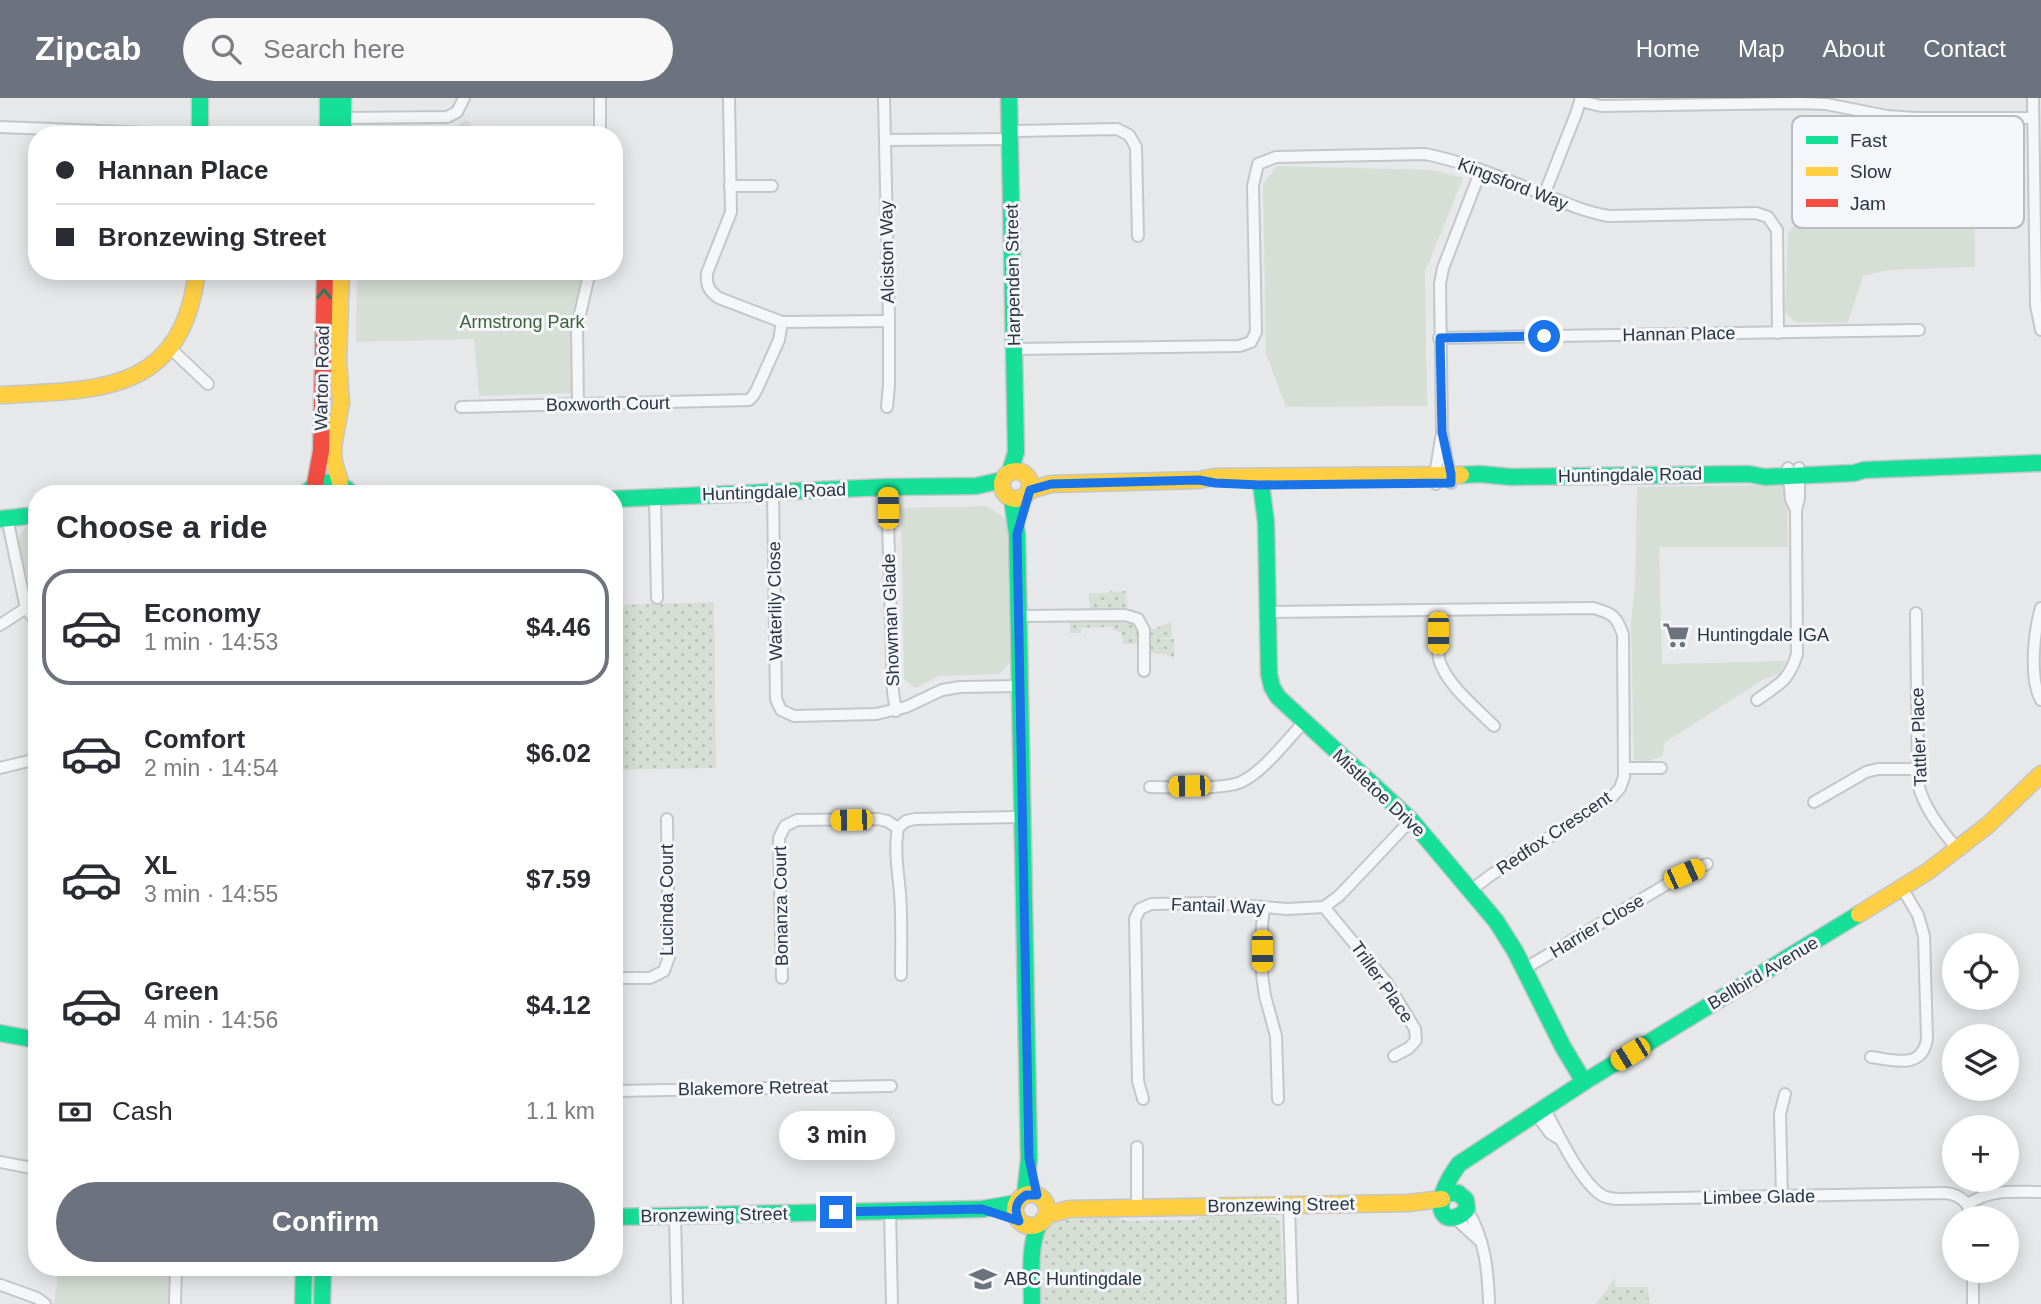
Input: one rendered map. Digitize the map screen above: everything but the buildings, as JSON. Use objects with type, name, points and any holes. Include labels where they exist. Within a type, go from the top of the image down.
[{"type":"street","points":[[200,98],[200,126]]},
{"type":"street","points":[[328,98],[328,126]]},
{"type":"street","points":[[343,98],[343,126]]},
{"type":"street","points":[[343,118],[447,117],[457,111],[464,98]]},
{"type":"street","points":[[600,98],[600,126]]},
{"type":"street","points":[[729,98],[731,212],[707,273],[706,283],[710,292],[782,322],[889,321]]},
{"type":"street","name":"Alciston Way","points":[[884,98],[889,321],[887,407]]},
{"type":"street","name":"Harpenden Street","points":[[1009,98],[1029,1158],[1032,1210],[1036,1229],[1032,1258],[1032,1304]]},
{"type":"street","points":[[2033,98],[2036,305],[2041,330]]},
{"type":"street","points":[[1544,195],[1581,99],[1601,106],[1826,104],[1887,116]]},
{"type":"street","points":[[2024,118],[2033,118]]},
{"type":"street","points":[[0,127],[28,129]]},
{"type":"street","points":[[1129,135],[1138,127]]},
{"type":"street","points":[[885,141],[1117,129],[1129,135],[1136,147],[1138,236]]},
{"type":"street","name":"Kingsford Way","points":[[1014,349],[1239,346],[1251,342],[1256,332],[1253,186],[1255,160],[1276,157],[1425,154],[1447,158],[1481,170],[1588,213],[1609,216],[1756,213],[1768,217]]},
{"type":"street","points":[[1443,479],[1440,284],[1443,268],[1481,170]]},
{"type":"street","points":[[730,186],[772,186]]},
{"type":"street","points":[[1778,333],[1777,230],[1768,217],[1779,208]]},
{"type":"street","points":[[0,395],[109,386],[138,373],[170,348],[184,327],[196,292],[197,280]]},
{"type":"street","name":"Warton Road","points":[[311,485],[321,451],[325,280]]},
{"type":"street","name":"Warton Road","points":[[316,485],[323,481],[340,482],[333,447],[341,403],[338,361],[341,280]]},
{"type":"street","points":[[578,405],[577,327],[588,280]]},
{"type":"street","points":[[763,405],[753,396],[779,340],[782,322]]},
{"type":"street","name":"Hannan Place","points":[[1440,338],[1919,330]]},
{"type":"street","points":[[170,348],[208,384]]},
{"type":"street","name":"Boxworth Court","points":[[461,407],[743,401],[753,396]]},
{"type":"street","name":"Huntingdale Road","points":[[623,499],[887,487],[1199,480],[1215,483],[1443,479],[1481,482],[1511,477],[1646,474],[1749,474],[1765,477],[1793,472],[1854,473],[1864,470],[2041,463]]},
{"type":"street","points":[[1757,700],[1786,680],[1797,653],[1796,510],[1799,498],[1793,472]]},
{"type":"street","name":"Mistletoe Drive","points":[[1266,481],[1269,674],[1272,687],[1278,697],[1304,722],[1411,820],[1496,920],[1581,1084]]},
{"type":"street","points":[[340,482],[343,485]]},
{"type":"street","name":"Showman Glade","points":[[887,487],[896,711]]},
{"type":"street","name":"Waterlily Close","points":[[773,492],[776,699],[781,710]]},
{"type":"street","points":[[655,497],[657,598]]},
{"type":"street","points":[[4,522],[28,516]]},
{"type":"street","points":[[4,522],[28,523]]},
{"type":"street","points":[[4,522],[28,611]]},
{"type":"street","points":[[0,625],[26,608]]},
{"type":"street","name":"Redfox Crescent","points":[[1268,612],[1593,608],[1609,612],[1619,622],[1623,635],[1625,768],[1620,788],[1613,796],[1471,890]]},
{"type":"street","points":[[2041,608],[2036,624],[2035,677],[2037,694],[2041,700]]},
{"type":"street","points":[[1438,610],[1439,656],[1443,669],[1449,679],[1494,726]]},
{"type":"street","name":"Tattler Place","points":[[1916,613],[1918,784],[1931,816],[1957,849]]},
{"type":"street","points":[[1019,616],[1125,615],[1138,619],[1143,630],[1144,671]]},
{"type":"street","points":[[771,718],[781,710],[794,716],[876,714],[896,711],[942,690],[1020,686]]},
{"type":"street","points":[[1150,787],[1228,785],[1241,782],[1255,774],[1304,722]]},
{"type":"street","points":[[0,768],[28,761]]},
{"type":"street","points":[[1625,768],[1661,768]]},
{"type":"street","points":[[1814,802],[1866,772],[1878,769],[1918,769]]},
{"type":"street","name":"Bellbird Avenue","points":[[1452,1205],[1448,1180],[1459,1164],[1581,1084],[1902,888],[1957,849],[2001,813],[2041,774]]},
{"type":"street","points":[[901,975],[898,828],[915,818],[1023,817]]},
{"type":"street","name":"Lucinda Court","points":[[623,978],[650,978],[664,971],[669,957],[667,819]]},
{"type":"street","name":"Bonanza Court","points":[[782,978],[779,838],[785,825],[797,820],[878,819],[898,828]]},
{"type":"street","points":[[1324,907],[1339,896],[1411,820]]},
{"type":"street","name":"Harrier Close","points":[[1524,970],[1684,874],[1707,864]]},
{"type":"street","points":[[1871,1057],[1904,1061],[1921,1055],[1926,1048],[1924,936],[1918,915],[1902,888]]},
{"type":"street","name":"Fantail Way","points":[[1143,1099],[1138,1081],[1135,919],[1140,909],[1151,904],[1202,903],[1287,909],[1324,907]]},
{"type":"street","points":[[1264,907],[1262,975],[1276,1036],[1278,1099]]},
{"type":"street","name":"Triller Place","points":[[1324,907],[1387,983],[1415,1029],[1416,1040],[1409,1048],[1394,1056]]},
{"type":"street","points":[[0,1032],[28,1038]]},
{"type":"street","name":"Blakemore Retreat","points":[[623,1091],[891,1086]]},
{"type":"street","points":[[1782,1197],[1780,1114],[1785,1094]]},
{"type":"street","name":"Limbee Glade","points":[[1540,1111],[1550,1133],[1560,1140],[1592,1186],[1602,1196],[1615,1199],[1946,1193],[1959,1196],[1968,1205]]},
{"type":"street","points":[[1137,1147],[1137,1207]]},
{"type":"street","points":[[0,1162],[28,1167]]},
{"type":"street","points":[[1968,1205],[1992,1193],[2041,1192]]},
{"type":"street","points":[[1289,1204],[1292,1304]]},
{"type":"street","name":"Bronzewing Street","points":[[623,1217],[1289,1204],[1452,1205]]},
{"type":"street","points":[[1452,1205],[1478,1230],[1489,1269],[1489,1304]]},
{"type":"street","points":[[890,1212],[892,1304]]},
{"type":"street","points":[[676,1215],[677,1304]]},
{"type":"street","points":[[175,1304],[176,1276]]},
{"type":"street","points":[[303,1304],[304,1276]]},
{"type":"street","points":[[322,1304],[323,1276]]},
{"type":"street","points":[[1973,1283],[1973,1304]]},
{"type":"street","points":[[1,1285],[37,1298],[45,1304]]},
{"type":"green space","points":[[466,120],[473,126],[457,126]]},
{"type":"green space","points":[[1277,166],[1433,170],[1463,178],[1425,272],[1427,406],[1286,407],[1266,354],[1263,184]]},
{"type":"green space","points":[[1792,228],[1974,228],[1975,267],[1888,270],[1863,276],[1848,323],[1795,322],[1785,312],[1788,234]]},
{"type":"green space","name":"Armstrong Park","points":[[357,280],[582,280],[573,314],[571,393],[479,396],[474,339],[356,342]]},
{"type":"green space","points":[[1781,485],[1787,493],[1788,547],[1659,547],[1662,664],[1786,661],[1780,674],[1764,679],[1665,742],[1662,756],[1646,762],[1634,760],[1631,623],[1635,586],[1637,487]]},
{"type":"green space","points":[[987,506],[1007,520],[1010,662],[1000,674],[939,676],[915,688],[904,679],[901,508]]},
{"type":"green space","points":[[28,527],[28,582],[18,542],[20,535]]},
{"type":"green space","points":[[1110,589],[1112,592],[1126,591],[1128,607],[1090,610],[1089,593],[1110,593]]},
{"type":"green space","points":[[714,602],[716,768],[623,770],[623,605]]},
{"type":"green space","points":[[1126,619],[1135,623],[1139,631],[1139,644],[1123,644],[1121,632],[1113,630],[1112,627],[1081,628],[1081,633],[1070,633],[1070,620]]},
{"type":"green space","points":[[1171,622],[1172,638],[1156,639],[1174,639],[1174,659],[1165,654],[1149,653],[1148,631]]},
{"type":"green space","points":[[1205,1215],[1275,1217],[1280,1222],[1285,1304],[1041,1304],[1041,1243],[1046,1224],[1052,1221],[1112,1216],[1126,1221],[1193,1220]]},
{"type":"green space","points":[[58,1276],[172,1276],[171,1304],[54,1304]]},
{"type":"green space","points":[[1615,1278],[1615,1287],[1648,1287],[1649,1304],[1596,1304]]},
{"type":"traffic: fast","points":[[200,98],[200,126]]},
{"type":"traffic: fast","points":[[328,98],[328,126]]},
{"type":"traffic: fast","points":[[343,98],[343,126]]},
{"type":"traffic: fast","points":[[1009,98],[1016,452],[1010,472]]},
{"type":"traffic: fast","points":[[1461,475],[1511,477],[1749,474],[1765,477],[2041,463]]},
{"type":"traffic: fast","points":[[1260,477],[1266,522],[1269,674],[1272,687],[1278,697],[1411,820],[1496,921],[1515,951],[1563,1047],[1584,1082]]},
{"type":"traffic: fast","points":[[623,499],[887,487],[976,486],[1003,480]]},
{"type":"traffic: fast","points":[[317,485],[329,482],[341,485]]},
{"type":"traffic: fast","points":[[1012,499],[1017,534],[1029,1159],[1025,1195]]},
{"type":"traffic: fast","points":[[0,519],[28,516]]},
{"type":"traffic: fast","points":[[1444,1196],[1458,1193],[1466,1200],[1467,1209],[1460,1215],[1452,1218],[1445,1216],[1441,1207],[1444,1190],[1459,1164],[1584,1082],[1859,914]]},
{"type":"traffic: fast","points":[[0,1033],[28,1038]]},
{"type":"traffic: fast","points":[[623,1217],[982,1209],[1017,1203]]},
{"type":"traffic: fast","points":[[1032,1304],[1032,1253],[1039,1224]]},
{"type":"traffic: fast","points":[[303,1304],[304,1276]]},
{"type":"traffic: fast","points":[[322,1304],[323,1276]]},
{"type":"traffic: slow","points":[[0,395],[71,391],[102,386],[130,377],[154,363],[174,342],[188,311],[195,280]]},
{"type":"traffic: slow","points":[[340,482],[333,447],[341,403],[338,361],[341,280]]},
{"type":"traffic: slow","points":[[1016,471],[1026,475],[1030,485],[1026,495],[1016,499],[1006,495],[1002,485],[1006,475],[1016,471]]},
{"type":"traffic: slow","points":[[1030,490],[1051,484],[1199,480],[1214,477],[1461,475]]},
{"type":"traffic: slow","points":[[1859,914],[1927,872],[1988,825],[2041,774]]},
{"type":"traffic: slow","points":[[1031,1194],[1042,1199],[1047,1210],[1042,1221],[1031,1226],[1020,1221],[1015,1210],[1020,1199],[1031,1194]]},
{"type":"traffic: slow","points":[[1047,1215],[1069,1209],[1408,1203],[1442,1199]]},
{"type":"traffic: jam","points":[[315,484],[321,451],[325,280]]},
{"type":"place","name":"Huntingdale IGA","points":[[1676,635]]},
{"type":"place","name":"ABC Huntingdale","points":[[983,1279]]},
{"type":"route","points":[[836,1212],[982,1209],[1019,1221],[1016,1214],[1017,1203],[1026,1195],[1037,1195],[1029,1158],[1017,534],[1030,490],[1051,484],[1199,480],[1260,485],[1451,483],[1442,432],[1440,338],[1544,336]]}]
